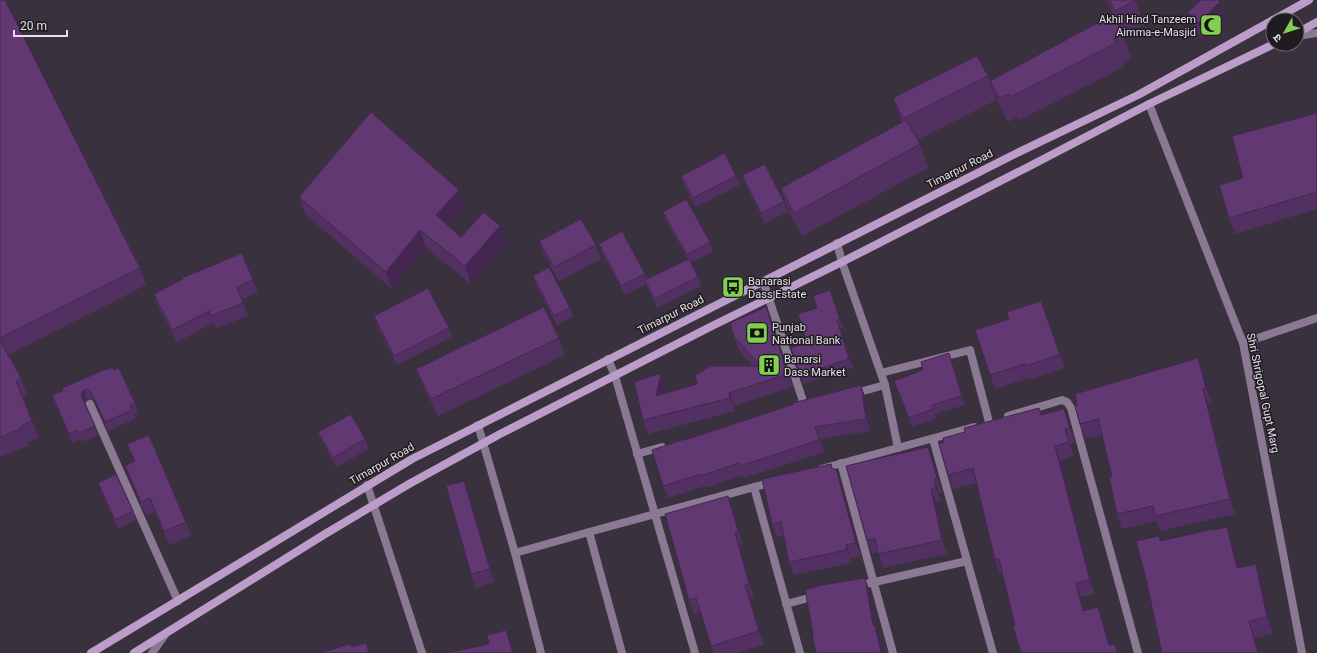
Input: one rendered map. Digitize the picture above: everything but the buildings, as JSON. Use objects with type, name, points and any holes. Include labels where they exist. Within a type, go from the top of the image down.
[{"type":"street","name":"Timarpur Road","points":[[1289,12],[1309,0]]},
{"type":"street","points":[[1305,29],[1317,22]]},
{"type":"street","name":"Timarpur Road","points":[[91,653],[412,459],[837,243],[1145,91],[1265,26]]},
{"type":"street","points":[[1305,35],[1317,33]]},
{"type":"street","points":[[134,653],[325,534],[484,443],[842,262],[1149,104],[1265,48]]},
{"type":"street","points":[[1145,91],[1149,104]]},
{"type":"street","name":"Shri Shrigopal Gupt Marg","points":[[1149,104],[1243,343],[1302,653]]},
{"type":"street","points":[[837,243],[842,262],[885,385],[898,448]]},
{"type":"street","points":[[763,281],[804,407]]},
{"type":"street","points":[[1243,343],[1317,318]]},
{"type":"street","points":[[881,373],[970,350],[989,422]]},
{"type":"street","points":[[608,359],[695,653]]},
{"type":"street","points":[[841,397],[885,385]]},
{"type":"street","points":[[812,471],[933,439],[1062,400],[1067,402],[1071,408],[1138,653]]},
{"type":"street","points":[[90,404],[178,601]]},
{"type":"street","points":[[478,425],[515,553],[541,653]]},
{"type":"street","points":[[933,439],[993,653]]},
{"type":"street","points":[[637,454],[668,445]]},
{"type":"street","points":[[841,463],[893,653]]},
{"type":"street","points":[[515,553],[783,479]]},
{"type":"street","points":[[367,485],[422,653]]},
{"type":"street","points":[[754,487],[800,653]]},
{"type":"street","points":[[589,532],[622,653]]},
{"type":"street","points":[[852,587],[873,581],[967,561]]},
{"type":"street","points":[[786,604],[822,595]]},
{"type":"street","points":[[152,653],[165,635]]},
{"type":"place","name":"Akhil Hind Tanzeem Aimma-e-Masjid","points":[[1211,25]]},
{"type":"place","name":"Banarasi Dass Estate","points":[[733,287]]},
{"type":"place","name":"Punjab National Bank","points":[[757,333]]},
{"type":"place","name":"Banarsi Dass Market","points":[[769,365]]}]
